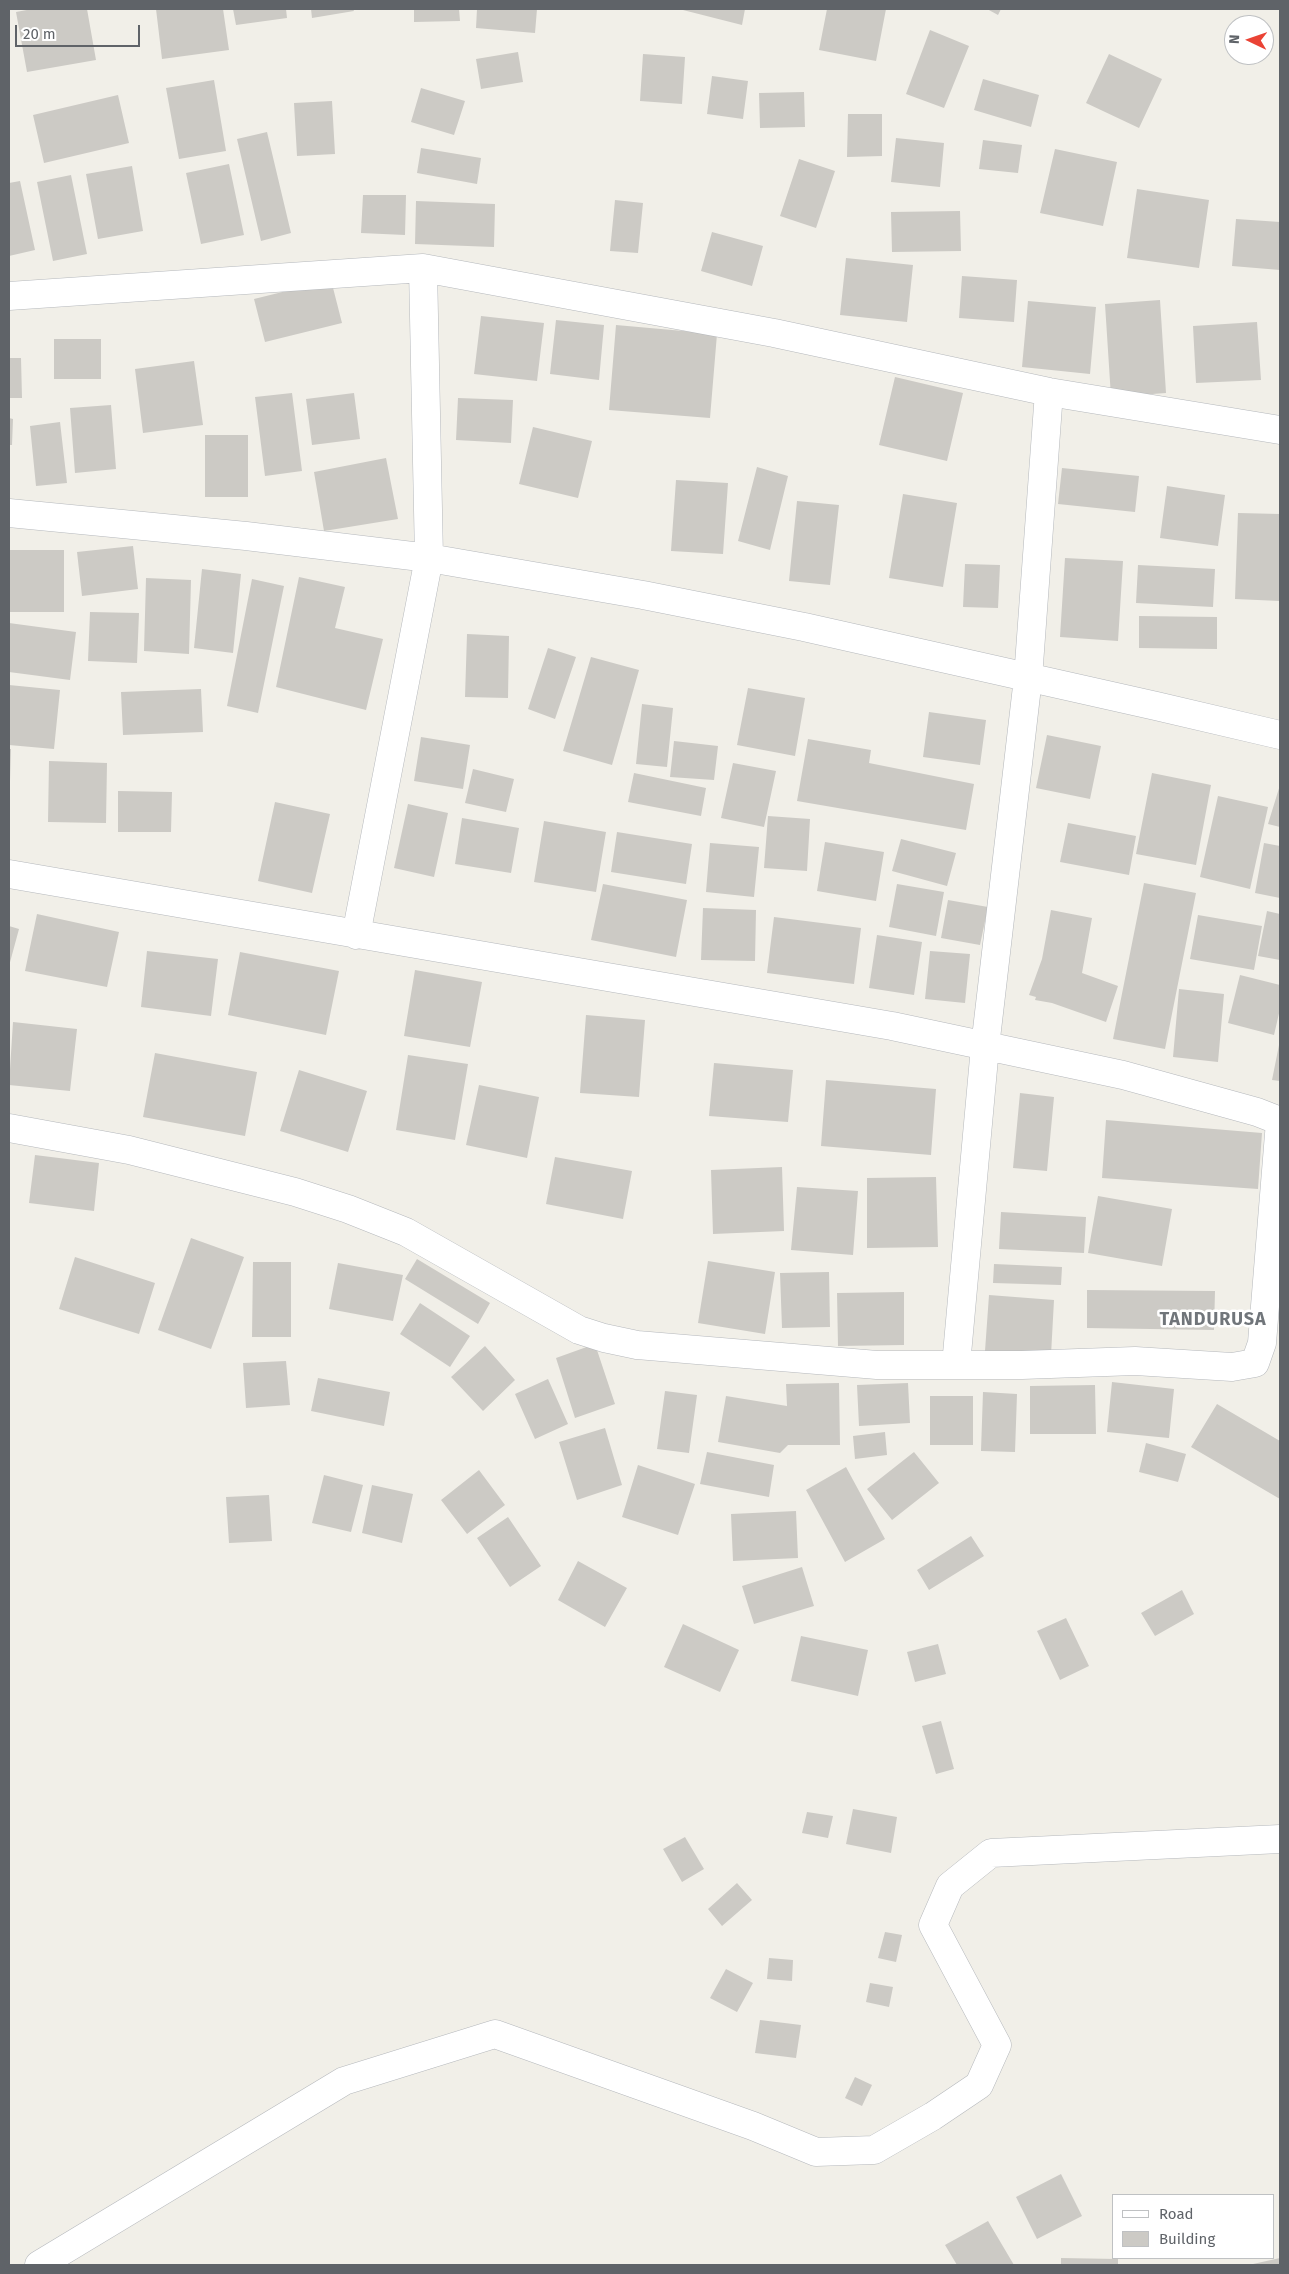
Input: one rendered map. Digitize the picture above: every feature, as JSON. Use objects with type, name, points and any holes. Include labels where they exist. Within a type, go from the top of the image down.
[{"type":"street","points":[[9,296],[423,268],[774,334],[1049,392],[1280,430]]},
{"type":"street","points":[[356,934],[429,558],[423,268]]},
{"type":"street","points":[[956,1365],[985,1047],[1028,678],[1049,392]]},
{"type":"street","points":[[9,513],[246,536],[429,558],[643,595],[804,627],[1280,735]]},
{"type":"street","points":[[9,874],[892,1026],[1123,1075],[1257,1112],[1280,1122],[1262,1343],[1254,1363],[1232,1367],[1135,1362],[877,1365],[637,1345],[579,1330],[406,1232],[348,1209],[295,1192],[129,1150],[9,1128]]},
{"type":"street","points":[[39,2265],[344,2081],[495,2034],[753,2126],[816,2152],[874,2150],[933,2116],[979,2085],[997,2045],[933,1924],[950,1886],[991,1853],[1280,1839]]},
{"type":"building","points":[[32,9],[87,9],[96,60],[27,72],[16,12]]},
{"type":"building","points":[[156,9],[223,9],[229,50],[162,59]]},
{"type":"building","points":[[233,9],[286,9],[287,18],[236,25]]},
{"type":"building","points":[[311,9],[353,9],[354,11],[312,18]]},
{"type":"building","points":[[414,9],[459,9],[460,21],[414,22]]},
{"type":"building","points":[[477,9],[537,9],[535,33],[476,28]]},
{"type":"building","points":[[679,9],[745,9],[742,25]]},
{"type":"building","points":[[827,9],[886,9],[876,61],[819,50]]},
{"type":"building","points":[[987,9],[1001,9],[998,15]]},
{"type":"building","points":[[930,30],[969,46],[944,108],[906,94]]},
{"type":"building","points":[[518,52],[523,82],[481,89],[476,59]]},
{"type":"building","points":[[643,54],[685,57],[682,104],[640,101]]},
{"type":"building","points":[[1109,54],[1162,79],[1139,128],[1086,103]]},
{"type":"building","points":[[712,76],[748,81],[743,119],[707,114]]},
{"type":"building","points":[[983,79],[1039,95],[1031,127],[974,110]]},
{"type":"building","points":[[214,80],[226,151],[179,159],[166,88]]},
{"type":"building","points":[[421,88],[465,101],[454,135],[411,122]]},
{"type":"building","points":[[804,92],[805,127],[760,128],[759,93]]},
{"type":"building","points":[[118,95],[129,143],[44,163],[33,115]]},
{"type":"building","points":[[332,101],[335,154],[297,156],[294,103]]},
{"type":"building","points":[[848,114],[882,114],[882,156],[847,157]]},
{"type":"building","points":[[267,132],[291,233],[261,241],[237,139]]},
{"type":"building","points":[[896,138],[944,143],[940,187],[891,182]]},
{"type":"building","points":[[983,140],[1022,145],[1018,173],[979,169]]},
{"type":"building","points":[[421,148],[481,158],[477,184],[417,173]]},
{"type":"building","points":[[1055,149],[1117,162],[1103,226],[1040,213]]},
{"type":"building","points":[[799,159],[835,171],[816,228],[780,216]]},
{"type":"building","points":[[229,164],[244,235],[201,244],[186,173]]},
{"type":"building","points":[[132,166],[143,231],[98,239],[86,174]]},
{"type":"building","points":[[71,175],[87,254],[53,261],[37,182]]},
{"type":"building","points":[[20,181],[35,250],[9,256],[9,183]]},
{"type":"building","points":[[1137,189],[1209,200],[1199,268],[1127,258]]},
{"type":"building","points":[[363,195],[406,195],[405,235],[361,233]]},
{"type":"building","points":[[615,200],[643,203],[638,253],[610,251]]},
{"type":"building","points":[[416,201],[495,204],[494,247],[415,244]]},
{"type":"building","points":[[960,211],[961,251],[892,252],[891,212]]},
{"type":"building","points":[[1236,219],[1280,222],[1280,270],[1232,266]]},
{"type":"building","points":[[712,232],[763,246],[752,286],[701,271]]},
{"type":"building","points":[[846,258],[913,265],[907,322],[840,315]]},
{"type":"building","points":[[962,276],[1017,280],[1014,322],[959,318]]},
{"type":"building","points":[[331,280],[342,323],[265,342],[254,299]]},
{"type":"building","points":[[1160,300],[1166,393],[1111,397],[1105,304]]},
{"type":"building","points":[[1028,301],[1096,307],[1090,374],[1022,367]]},
{"type":"building","points":[[481,316],[544,323],[537,381],[474,374]]},
{"type":"building","points":[[556,320],[604,325],[599,380],[550,374]]},
{"type":"building","points":[[1257,322],[1261,380],[1196,383],[1193,326]]},
{"type":"building","points":[[616,325],[717,334],[710,418],[609,410]]},
{"type":"building","points":[[54,339],[101,339],[101,379],[54,379]]},
{"type":"building","points":[[9,358],[21,358],[22,398],[9,398]]},
{"type":"building","points":[[194,361],[203,425],[143,433],[135,369]]},
{"type":"building","points":[[895,377],[963,393],[947,461],[879,445]]},
{"type":"building","points":[[292,393],[302,471],[265,476],[255,397]]},
{"type":"building","points":[[354,393],[360,439],[312,445],[306,399]]},
{"type":"building","points":[[458,398],[513,400],[511,443],[456,440]]},
{"type":"building","points":[[111,405],[116,469],[75,473],[70,408]]},
{"type":"building","points":[[9,418],[13,419],[12,445],[9,445]]},
{"type":"building","points":[[60,422],[67,483],[36,486],[30,426]]},
{"type":"building","points":[[533,427],[592,441],[578,498],[519,484]]},
{"type":"building","points":[[205,435],[248,435],[248,497],[205,497]]},
{"type":"building","points":[[386,458],[398,519],[324,531],[314,472]]},
{"type":"building","points":[[757,467],[788,476],[770,550],[738,541]]},
{"type":"building","points":[[1062,468],[1139,476],[1135,512],[1058,504]]},
{"type":"building","points":[[676,480],[728,483],[723,554],[671,551]]},
{"type":"building","points":[[1167,486],[1225,495],[1218,546],[1160,538]]},
{"type":"building","points":[[903,494],[957,503],[943,587],[889,578]]},
{"type":"building","points":[[797,501],[839,505],[830,585],[789,581]]},
{"type":"building","points":[[1238,513],[1280,514],[1280,601],[1235,599]]},
{"type":"building","points":[[133,546],[138,589],[82,596],[77,552]]},
{"type":"building","points":[[9,550],[64,550],[64,612],[9,612]]},
{"type":"building","points":[[1065,558],[1123,561],[1118,641],[1060,637]]},
{"type":"building","points":[[965,564],[1000,565],[998,608],[963,607]]},
{"type":"building","points":[[1138,565],[1215,569],[1213,607],[1136,603]]},
{"type":"building","points":[[202,569],[241,574],[233,653],[194,648]]},
{"type":"building","points":[[299,577],[345,587],[335,628],[383,639],[366,710],[276,687]]},
{"type":"building","points":[[146,578],[191,580],[189,654],[144,651]]},
{"type":"building","points":[[252,579],[284,586],[258,713],[227,706]]},
{"type":"building","points":[[90,612],[139,613],[137,663],[88,661]]},
{"type":"building","points":[[1139,616],[1217,617],[1217,649],[1139,648]]},
{"type":"building","points":[[9,623],[76,632],[70,680],[9,672]]},
{"type":"building","points":[[467,634],[509,636],[508,698],[465,697]]},
{"type":"building","points":[[548,648],[576,657],[555,719],[528,709]]},
{"type":"building","points":[[591,657],[639,670],[612,765],[563,751]]},
{"type":"building","points":[[9,685],[60,690],[54,749],[9,745]]},
{"type":"building","points":[[748,688],[805,698],[795,756],[737,745]]},
{"type":"building","points":[[201,689],[203,732],[123,735],[121,692]]},
{"type":"building","points":[[642,704],[673,708],[667,767],[636,764]]},
{"type":"building","points":[[929,712],[986,720],[980,765],[923,757]]},
{"type":"building","points":[[1047,735],[1101,746],[1090,799],[1036,788]]},
{"type":"building","points":[[421,737],[470,745],[463,789],[414,781]]},
{"type":"building","points":[[808,739],[871,750],[869,763],[974,784],[966,830],[797,801]]},
{"type":"building","points":[[674,741],[718,746],[714,780],[670,777]]},
{"type":"building","points":[[9,749],[11,749],[10,781],[9,781]]},
{"type":"building","points":[[49,761],[107,763],[106,823],[48,822]]},
{"type":"building","points":[[733,763],[776,771],[764,827],[721,818]]},
{"type":"building","points":[[473,769],[514,779],[506,812],[465,803]]},
{"type":"building","points":[[634,773],[706,788],[701,816],[628,802]]},
{"type":"building","points":[[1152,773],[1211,785],[1196,865],[1136,854]]},
{"type":"building","points":[[1280,785],[1280,827],[1268,824]]},
{"type":"building","points":[[118,791],[172,792],[171,832],[118,832]]},
{"type":"building","points":[[1218,796],[1268,807],[1250,889],[1200,877]]},
{"type":"building","points":[[275,802],[330,814],[312,893],[258,881]]},
{"type":"building","points":[[408,804],[448,813],[434,877],[394,868]]},
{"type":"building","points":[[768,816],[810,819],[807,871],[764,868]]},
{"type":"building","points":[[462,818],[519,828],[511,873],[455,864]]},
{"type":"building","points":[[544,821],[606,832],[596,892],[534,882]]},
{"type":"building","points":[[1068,823],[1136,836],[1129,875],[1060,862]]},
{"type":"building","points":[[617,832],[692,844],[686,884],[611,872]]},
{"type":"building","points":[[901,839],[956,853],[947,886],[892,871]]},
{"type":"building","points":[[825,842],[884,852],[876,901],[817,891]]},
{"type":"building","points":[[710,843],[759,847],[754,897],[706,892]]},
{"type":"building","points":[[1264,843],[1280,846],[1280,898],[1255,893]]},
{"type":"building","points":[[1144,883],[1196,893],[1165,1049],[1113,1039]]},
{"type":"building","points":[[603,884],[687,900],[676,957],[591,940]]},
{"type":"building","points":[[897,884],[944,892],[936,936],[889,927]]},
{"type":"building","points":[[948,900],[988,907],[980,945],[941,938]]},
{"type":"building","points":[[703,908],[756,910],[755,961],[701,960]]},
{"type":"building","points":[[1051,910],[1092,918],[1082,973],[1118,986],[1106,1022],[1052,1003],[1035,1000],[1036,997],[1029,995],[1042,959]]},
{"type":"building","points":[[1267,911],[1280,914],[1280,960],[1258,956]]},
{"type":"building","points":[[37,914],[119,932],[107,987],[25,971]]},
{"type":"building","points":[[1198,915],[1262,926],[1254,970],[1190,959]]},
{"type":"building","points":[[774,917],[861,928],[854,984],[767,973]]},
{"type":"building","points":[[9,926],[19,929],[9,966]]},
{"type":"building","points":[[877,935],[922,942],[914,995],[869,988]]},
{"type":"building","points":[[147,951],[218,959],[211,1016],[141,1007]]},
{"type":"building","points":[[930,951],[970,954],[965,1003],[925,999]]},
{"type":"building","points":[[240,952],[339,971],[326,1035],[228,1015]]},
{"type":"building","points":[[415,970],[482,982],[470,1047],[404,1036]]},
{"type":"building","points":[[1240,975],[1280,985],[1280,1009],[1274,1035],[1228,1023]]},
{"type":"building","points":[[1179,989],[1224,994],[1218,1062],[1173,1057]]},
{"type":"building","points":[[586,1015],[645,1020],[639,1097],[580,1093]]},
{"type":"building","points":[[13,1022],[77,1029],[70,1091],[9,1085]]},
{"type":"building","points":[[1280,1045],[1280,1081],[1272,1080]]},
{"type":"building","points":[[155,1053],[257,1072],[245,1136],[143,1117]]},
{"type":"building","points":[[408,1055],[468,1064],[455,1140],[396,1130]]},
{"type":"building","points":[[714,1063],[793,1070],[788,1122],[709,1116]]},
{"type":"building","points":[[299,1070],[367,1091],[348,1152],[280,1131]]},
{"type":"building","points":[[826,1080],[936,1089],[931,1155],[821,1146]]},
{"type":"building","points":[[479,1085],[539,1097],[527,1158],[466,1145]]},
{"type":"building","points":[[1020,1093],[1054,1097],[1047,1171],[1013,1168]]},
{"type":"building","points":[[1106,1120],[1262,1133],[1258,1189],[1102,1178]]},
{"type":"building","points":[[35,1155],[99,1163],[94,1211],[29,1203]]},
{"type":"building","points":[[555,1157],[632,1171],[623,1219],[546,1204]]},
{"type":"building","points":[[782,1167],[784,1231],[713,1234],[711,1170]]},
{"type":"building","points":[[936,1177],[938,1247],[867,1248],[867,1178]]},
{"type":"building","points":[[797,1187],[858,1191],[853,1255],[791,1250]]},
{"type":"building","points":[[1098,1196],[1172,1209],[1162,1266],[1088,1253]]},
{"type":"building","points":[[1001,1212],[1086,1217],[1084,1253],[999,1249]]},
{"type":"building","points":[[191,1238],[244,1257],[211,1349],[158,1330]]},
{"type":"building","points":[[75,1257],[155,1283],[139,1334],[59,1309]]},
{"type":"building","points":[[417,1259],[490,1303],[478,1324],[405,1279]]},
{"type":"building","points":[[708,1261],[775,1272],[765,1334],[698,1323]]},
{"type":"building","points":[[253,1262],[291,1262],[291,1337],[252,1337]]},
{"type":"building","points":[[338,1263],[403,1275],[393,1321],[329,1309]]},
{"type":"building","points":[[994,1264],[1062,1267],[1061,1285],[993,1283]]},
{"type":"building","points":[[829,1272],[830,1327],[782,1328],[780,1273]]},
{"type":"building","points":[[1087,1290],[1215,1291],[1214,1330],[1087,1328]]},
{"type":"building","points":[[904,1292],[904,1345],[838,1346],[837,1293]]},
{"type":"building","points":[[989,1295],[1054,1300],[1051,1355],[985,1351]]},
{"type":"building","points":[[420,1303],[470,1336],[450,1367],[400,1334]]},
{"type":"building","points":[[595,1344],[615,1404],[575,1418],[556,1358]]},
{"type":"building","points":[[485,1346],[515,1380],[483,1411],[451,1377]]},
{"type":"building","points":[[286,1361],[290,1405],[246,1408],[243,1363]]},
{"type":"building","points":[[318,1378],[390,1392],[384,1426],[311,1411]]},
{"type":"building","points":[[548,1379],[568,1424],[535,1439],[515,1394]]},
{"type":"building","points":[[1112,1382],[1174,1389],[1169,1438],[1107,1432]]},
{"type":"building","points":[[839,1383],[840,1445],[788,1445],[780,1453],[718,1442],[726,1396],[787,1406],[786,1384]]},
{"type":"building","points":[[908,1383],[910,1423],[859,1426],[857,1385]]},
{"type":"building","points":[[1095,1385],[1096,1434],[1030,1434],[1030,1386]]},
{"type":"building","points":[[665,1391],[697,1395],[689,1453],[657,1449]]},
{"type":"building","points":[[983,1392],[1017,1394],[1015,1452],[981,1451]]},
{"type":"building","points":[[930,1396],[973,1396],[973,1445],[930,1445]]},
{"type":"building","points":[[1217,1404],[1280,1441],[1280,1499],[1191,1447]]},
{"type":"building","points":[[605,1428],[622,1485],[577,1500],[559,1442]]},
{"type":"building","points":[[885,1432],[887,1455],[855,1459],[853,1436]]},
{"type":"building","points":[[1146,1443],[1186,1454],[1178,1482],[1139,1472]]},
{"type":"building","points":[[707,1452],[774,1465],[769,1497],[700,1484]]},
{"type":"building","points":[[914,1452],[939,1483],[892,1520],[867,1489]]},
{"type":"building","points":[[638,1465],[695,1484],[678,1535],[622,1517]]},
{"type":"building","points":[[846,1467],[885,1539],[845,1562],[806,1490]]},
{"type":"building","points":[[479,1470],[505,1505],[467,1534],[441,1500]]},
{"type":"building","points":[[324,1475],[363,1485],[351,1532],[312,1523]]},
{"type":"building","points":[[372,1485],[413,1494],[402,1543],[362,1533]]},
{"type":"building","points":[[269,1495],[272,1541],[229,1543],[226,1497]]},
{"type":"building","points":[[796,1511],[798,1558],[733,1561],[731,1514]]},
{"type":"building","points":[[508,1517],[541,1566],[510,1587],[477,1538]]},
{"type":"building","points":[[971,1536],[984,1556],[929,1590],[917,1570]]},
{"type":"building","points":[[578,1561],[627,1588],[605,1627],[558,1600]]},
{"type":"building","points":[[802,1567],[814,1606],[754,1624],[742,1586]]},
{"type":"building","points":[[1182,1590],[1194,1614],[1155,1636],[1141,1613]]},
{"type":"building","points":[[1066,1618],[1089,1666],[1060,1680],[1037,1631]]},
{"type":"building","points":[[683,1624],[739,1650],[720,1692],[664,1667]]},
{"type":"building","points":[[801,1636],[868,1650],[858,1696],[791,1681]]},
{"type":"building","points":[[938,1644],[946,1674],[915,1682],[907,1652]]},
{"type":"building","points":[[941,1721],[954,1769],[936,1774],[922,1726]]},
{"type":"building","points":[[853,1809],[897,1817],[891,1853],[846,1844]]},
{"type":"building","points":[[807,1812],[833,1816],[828,1838],[802,1833]]},
{"type":"building","points":[[685,1837],[704,1869],[682,1882],[663,1849]]},
{"type":"building","points":[[737,1883],[752,1900],[722,1926],[708,1909]]},
{"type":"building","points":[[885,1932],[902,1935],[896,1962],[878,1958]]},
{"type":"building","points":[[769,1958],[793,1960],[792,1981],[767,1979]]},
{"type":"building","points":[[726,1969],[753,1983],[737,2012],[710,1998]]},
{"type":"building","points":[[870,1983],[893,1987],[889,2007],[866,2002]]},
{"type":"building","points":[[760,2020],[801,2025],[796,2058],[755,2053]]},
{"type":"building","points":[[855,2077],[872,2085],[862,2106],[845,2098]]},
{"type":"building","points":[[1061,2174],[1082,2216],[1037,2239],[1016,2197]]},
{"type":"building","points":[[988,2221],[1014,2265],[957,2265],[945,2245]]},
{"type":"building","points":[[1061,2258],[1118,2259],[1118,2265],[1061,2265]]},
{"type":"building","points":[[1280,2258],[1280,2265],[1253,2265],[1253,2264]]},
{"type":"district","name":"TANDURUSA","points":[[1213,1320]]}]
